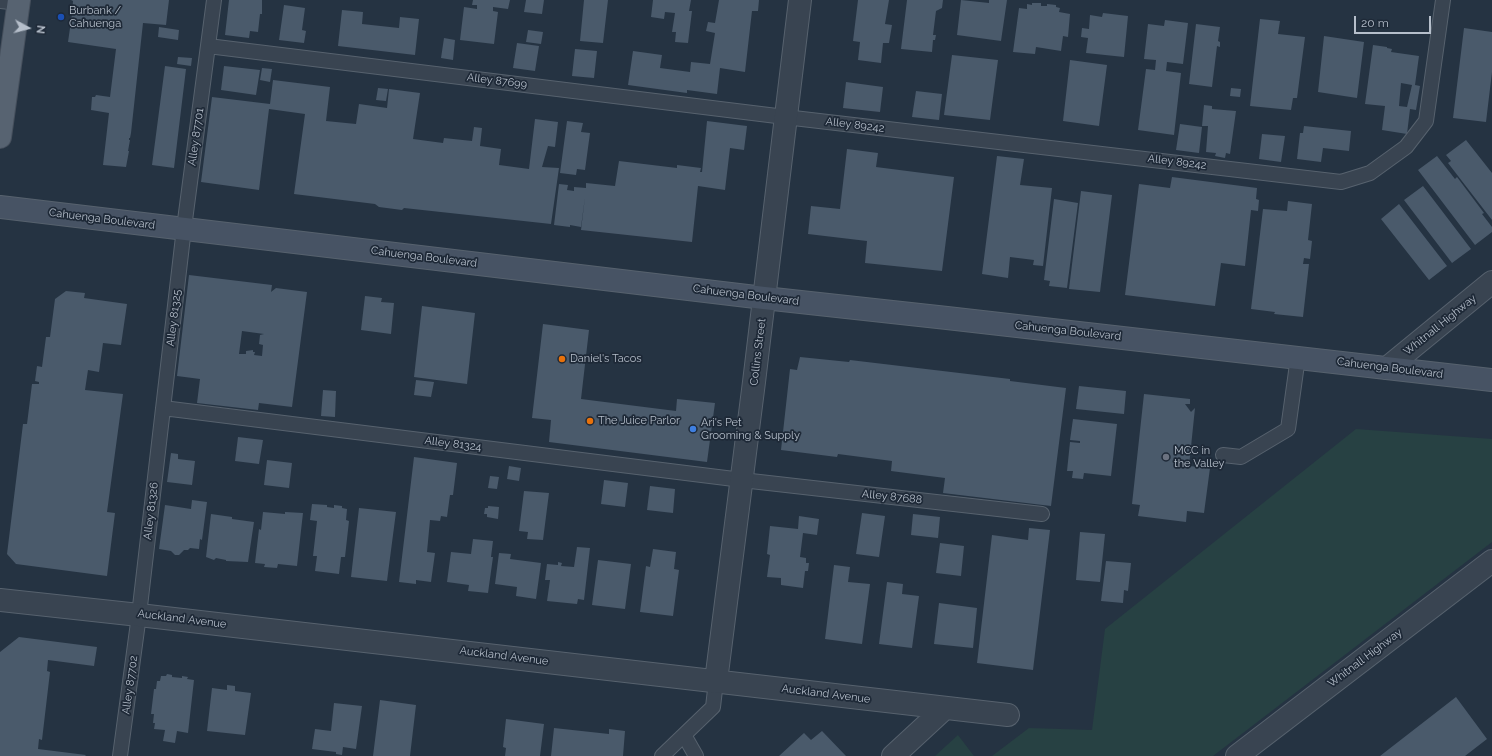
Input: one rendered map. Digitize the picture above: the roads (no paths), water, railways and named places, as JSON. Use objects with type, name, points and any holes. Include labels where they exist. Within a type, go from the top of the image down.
[{"type":"main road","points":[[0,137],[7,41],[13,2]]},
{"type":"main road","name":"Cahuenga Boulevard","points":[[0,207],[764,298],[1492,380]]},
{"type":"street","name":"Collins Street","points":[[716,681],[800,0]]},
{"type":"street","name":"Whitnall Highway","points":[[1387,368],[1492,282]]},
{"type":"street","name":"Whitnall Highway","points":[[1237,756],[1492,561]]},
{"type":"street","name":"Auckland Avenue","points":[[0,600],[140,614],[1008,715]]},
{"type":"street","points":[[893,756],[945,708]]},
{"type":"lane","name":"Alley 87701","points":[[184,228],[214,0]]},
{"type":"lane","name":"Alley 89242","points":[[785,117],[1341,182],[1370,173],[1406,147],[1426,121],[1443,0]]},
{"type":"lane","name":"Alley 87699","points":[[208,46],[785,117]]},
{"type":"lane","name":"Alley 81325","points":[[163,408],[184,228]]},
{"type":"lane","points":[[1223,455],[1241,457],[1288,429],[1298,358]]},
{"type":"lane","name":"Alley 81324","points":[[163,408],[742,480]]},
{"type":"lane","name":"Alley 81326","points":[[140,614],[163,408]]},
{"type":"lane","name":"Alley 87688","points":[[742,480],[1042,514]]},
{"type":"lane","name":"Alley 87702","points":[[120,756],[140,614]]},
{"type":"lane","points":[[662,756],[713,707],[716,681]]},
{"type":"lane","points":[[684,735],[696,756]]},
{"type":"place","name":"Burbank / Cahuenga","points":[[61,17]]},
{"type":"place","name":"Daniel's Tacos","points":[[562,359]]},
{"type":"place","name":"The Juice Parlor","points":[[590,421]]},
{"type":"place","name":"Ari's Pet Grooming & Supply","points":[[693,429]]},
{"type":"place","name":"MCC in the Valley","points":[[1166,457]]}]
